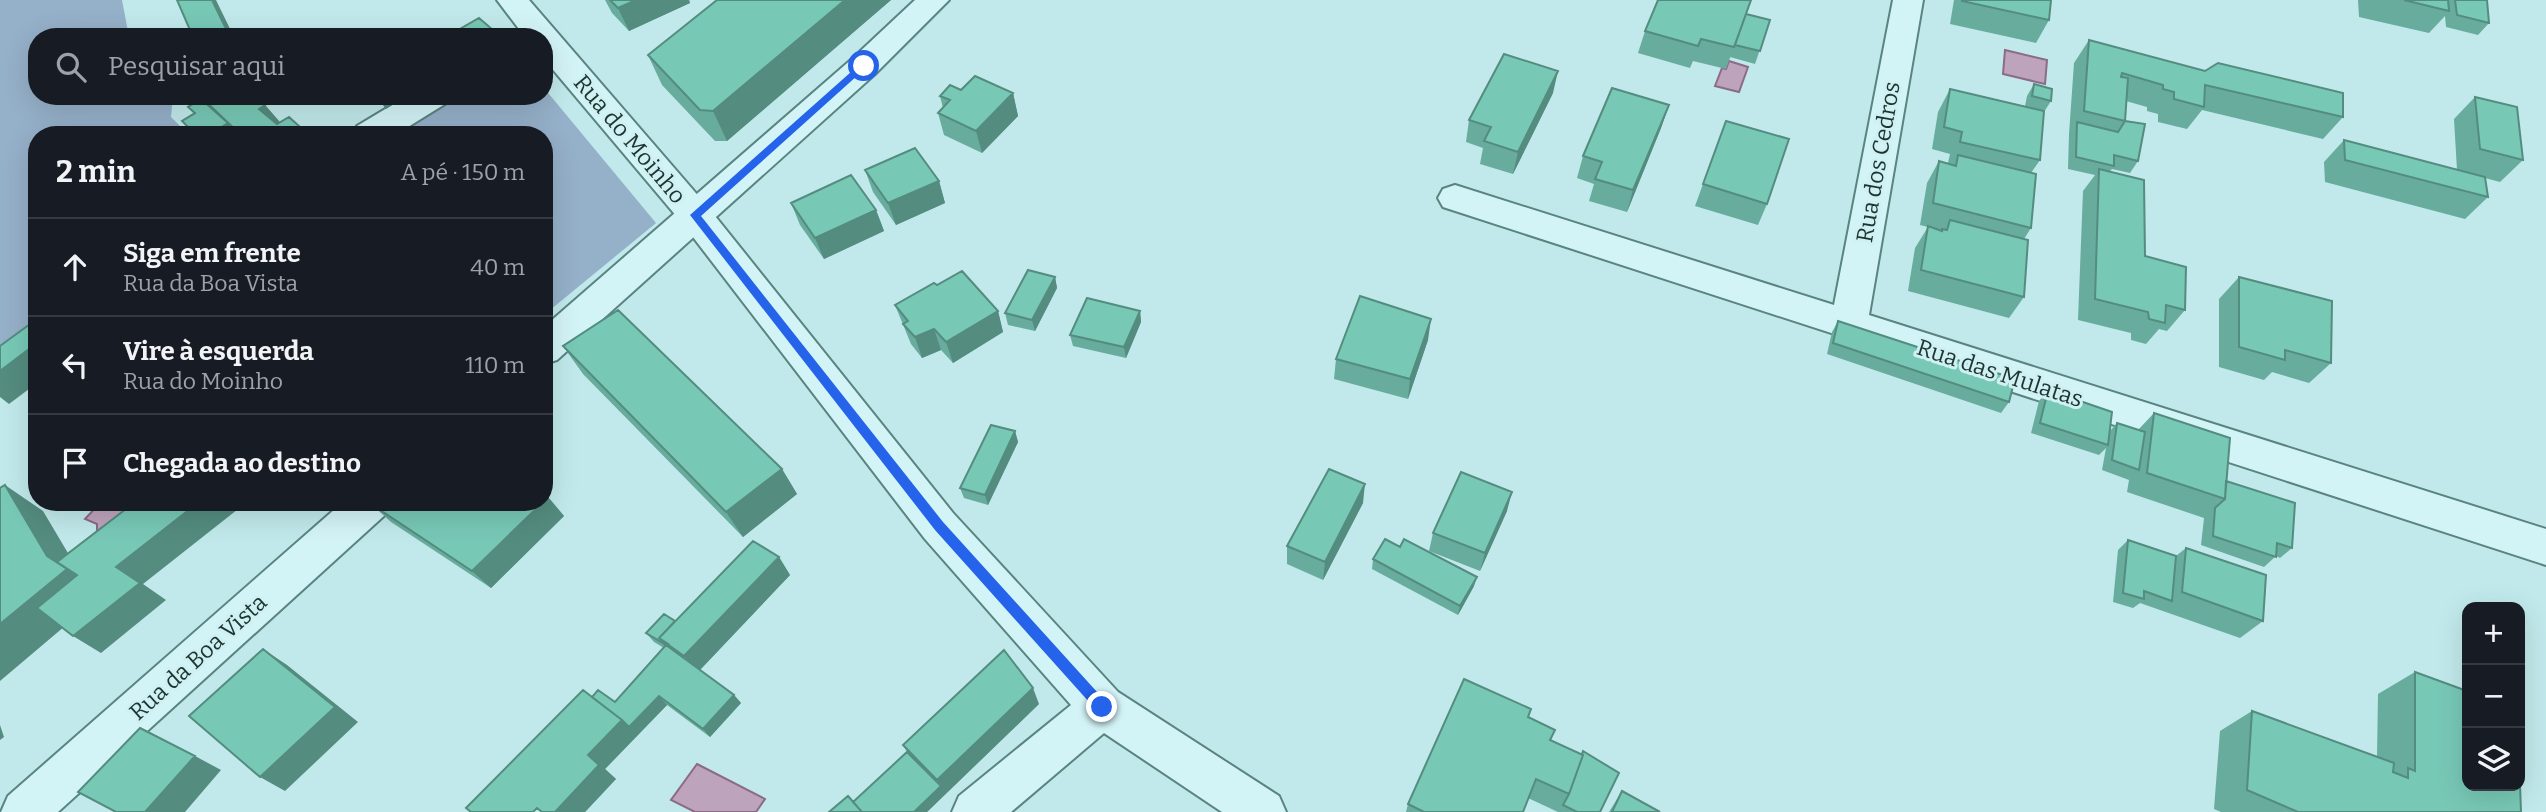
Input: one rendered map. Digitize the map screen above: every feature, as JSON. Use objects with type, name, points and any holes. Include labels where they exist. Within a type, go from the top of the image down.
[{"type":"street","name":"Rua do Moinho","points":[[512,0],[533,28]]},
{"type":"street","points":[[553,341],[934,0]]},
{"type":"street","name":"Rua dos Cedros","points":[[1849,324],[1908,0]]},
{"type":"street","name":"Rua do Moinho","points":[[553,52],[695,215],[939,526],[1102,707],[1263,812]]},
{"type":"street","points":[[384,126],[418,105]]},
{"type":"street","name":"Rua das Mulatas","points":[[1455,198],[2546,547]]},
{"type":"street","name":"Rua da Boa Vista","points":[[24,812],[362,511]]},
{"type":"street","points":[[975,812],[1102,707]]},
{"type":"shaded area","points":[[0,0],[122,0],[127,28],[28,28],[28,105],[172,105],[171,117],[180,126],[28,126],[28,325],[0,346]]},
{"type":"shaded area","points":[[2005,50],[2047,60],[2045,84],[2003,74]]},
{"type":"shaded area","points":[[1729,61],[1748,67],[1739,92],[1715,86],[1722,68],[1726,69]]},
{"type":"shaded area","points":[[553,99],[656,223],[553,308],[553,126],[404,126],[440,105],[553,105]]},
{"type":"shaded area","points":[[93,511],[133,511],[97,532],[97,524],[85,519]]},
{"type":"shaded area","points":[[697,764],[765,799],[756,812],[695,812],[671,800]]},
{"type":"building","points":[[177,0],[212,0],[226,28],[189,28]]},
{"type":"building","points":[[610,0],[636,0],[618,8]]},
{"type":"building","points":[[717,0],[845,0],[713,111],[700,110],[648,55]]},
{"type":"building","points":[[1658,0],[1751,0],[1734,47],[1701,39],[1698,46],[1645,31]]},
{"type":"building","points":[[2051,0],[2049,20],[1962,1]]},
{"type":"building","points":[[2404,0],[2448,0],[2449,11]]},
{"type":"building","points":[[2455,0],[2487,0],[2489,23],[2457,15]]},
{"type":"building","points":[[1746,14],[1770,20],[1760,51],[1735,45]]},
{"type":"building","points":[[479,18],[491,28],[462,28]]},
{"type":"building","points":[[2089,40],[2205,71],[2218,63],[2343,93],[2343,117],[2205,85],[2204,107],[2174,99],[2174,92],[2163,89],[2163,85],[2122,73],[2121,77],[2128,78],[2125,121],[2084,111]]},
{"type":"building","points":[[1504,54],[1558,71],[1518,152],[1484,141],[1491,127],[1469,120]]},
{"type":"building","points":[[975,76],[1013,93],[976,131],[938,113],[950,100],[940,96],[950,85],[961,90]]},
{"type":"building","points":[[2034,84],[2052,89],[2051,101],[2032,96]]},
{"type":"building","points":[[1612,88],[1669,105],[1633,190],[1595,179],[1602,162],[1583,156]]},
{"type":"building","points":[[1950,89],[2044,111],[2040,160],[1960,142],[1962,132],[1944,127]]},
{"type":"building","points":[[2475,97],[2517,107],[2523,160],[2480,149]]},
{"type":"building","points":[[208,105],[228,123],[223,126],[187,126],[182,121],[195,113],[188,107]]},
{"type":"building","points":[[209,105],[265,105],[259,109],[277,124],[289,117],[299,126],[232,126]]},
{"type":"building","points":[[1726,121],[1789,139],[1767,204],[1703,184]]},
{"type":"building","points":[[2125,121],[2145,124],[2138,161],[2114,155],[2114,166],[2076,157],[2077,122],[2118,132]]},
{"type":"building","points":[[2344,140],[2485,177],[2488,197],[2345,160]]},
{"type":"building","points":[[915,148],[939,181],[888,203],[865,170]]},
{"type":"building","points":[[1958,155],[2036,174],[2031,228],[1933,203],[1939,161],[1956,166]]},
{"type":"building","points":[[2099,169],[2144,180],[2145,256],[2186,267],[2185,310],[2166,305],[2165,323],[2149,319],[2148,312],[2095,299]]},
{"type":"building","points":[[851,175],[876,210],[815,238],[791,203]]},
{"type":"building","points":[[1950,220],[2028,240],[2024,297],[1921,270],[1928,226],[1947,230]]},
{"type":"building","points":[[1028,270],[1055,277],[1032,320],[1005,313]]},
{"type":"building","points":[[962,271],[998,311],[946,342],[934,329],[915,337],[903,324],[908,321],[895,305]]},
{"type":"building","points":[[2239,277],[2332,301],[2331,363],[2285,350],[2285,360],[2239,347]]},
{"type":"building","points":[[1360,296],[1431,319],[1410,379],[1336,359]]},
{"type":"building","points":[[1087,298],[1140,311],[1124,347],[1070,335]]},
{"type":"building","points":[[618,310],[782,469],[726,512],[563,346]]},
{"type":"building","points":[[1838,321],[2015,379],[2009,402],[1833,343]]},
{"type":"building","points":[[28,326],[28,350],[0,371],[0,346]]},
{"type":"building","points":[[2048,390],[2112,412],[2108,445],[2040,423]]},
{"type":"building","points":[[2154,413],[2230,438],[2225,499],[2147,473]]},
{"type":"building","points":[[2117,423],[2145,432],[2139,470],[2112,460]]},
{"type":"building","points":[[991,425],[1015,431],[985,495],[960,488]]},
{"type":"building","points":[[1329,469],[1365,484],[1325,562],[1287,546]]},
{"type":"building","points":[[1461,472],[1512,492],[1485,553],[1433,533]]},
{"type":"building","points":[[2226,481],[2295,503],[2292,548],[2277,543],[2276,557],[2213,536],[2215,508],[2225,499]]},
{"type":"building","points":[[5,485],[47,556],[67,569],[0,624],[0,488]]},
{"type":"building","points":[[123,511],[188,511],[116,567],[140,583],[73,636],[37,608],[77,575],[57,562]]},
{"type":"building","points":[[382,511],[534,511],[472,571]]},
{"type":"building","points":[[1385,539],[1400,547],[1404,539],[1477,577],[1460,606],[1373,559]]},
{"type":"building","points":[[2128,540],[2176,556],[2172,601],[2144,591],[2144,599],[2123,593]]},
{"type":"building","points":[[753,541],[779,557],[684,656],[659,638]]},
{"type":"building","points":[[2186,548],[2266,575],[2263,621],[2182,592]]},
{"type":"building","points":[[664,614],[675,621],[659,638],[668,644],[666,645],[646,633]]},
{"type":"building","points":[[666,645],[734,695],[703,729],[659,696],[629,727],[592,697],[598,690],[615,702]]},
{"type":"building","points":[[263,649],[335,707],[260,777],[189,716]]},
{"type":"building","points":[[1004,650],[1033,688],[937,780],[903,745]]},
{"type":"building","points":[[2415,672],[2462,689],[2462,791],[2520,791],[2521,812],[2298,812],[2247,790],[2252,711],[2394,763],[2393,772],[2408,778],[2408,768],[2415,771]]},
{"type":"building","points":[[1464,679],[1531,709],[1528,717],[1555,730],[1550,740],[1583,755],[1569,794],[1536,779],[1523,812],[1424,812],[1408,804]]},
{"type":"building","points":[[583,690],[622,720],[588,755],[599,765],[555,812],[542,812],[537,808],[533,812],[471,812],[466,808]]},
{"type":"building","points":[[140,728],[195,756],[145,812],[116,812],[78,792]]},
{"type":"building","points":[[1583,751],[1619,773],[1600,812],[1577,812],[1563,805]]},
{"type":"building","points":[[907,752],[941,786],[914,812],[862,812],[853,802]]},
{"type":"building","points":[[1622,791],[1660,812],[1612,812]]},
{"type":"building","points":[[848,796],[862,812],[829,812]]},
{"type":"route","points":[[864,66],[695,215],[939,526],[1102,707]]}]
